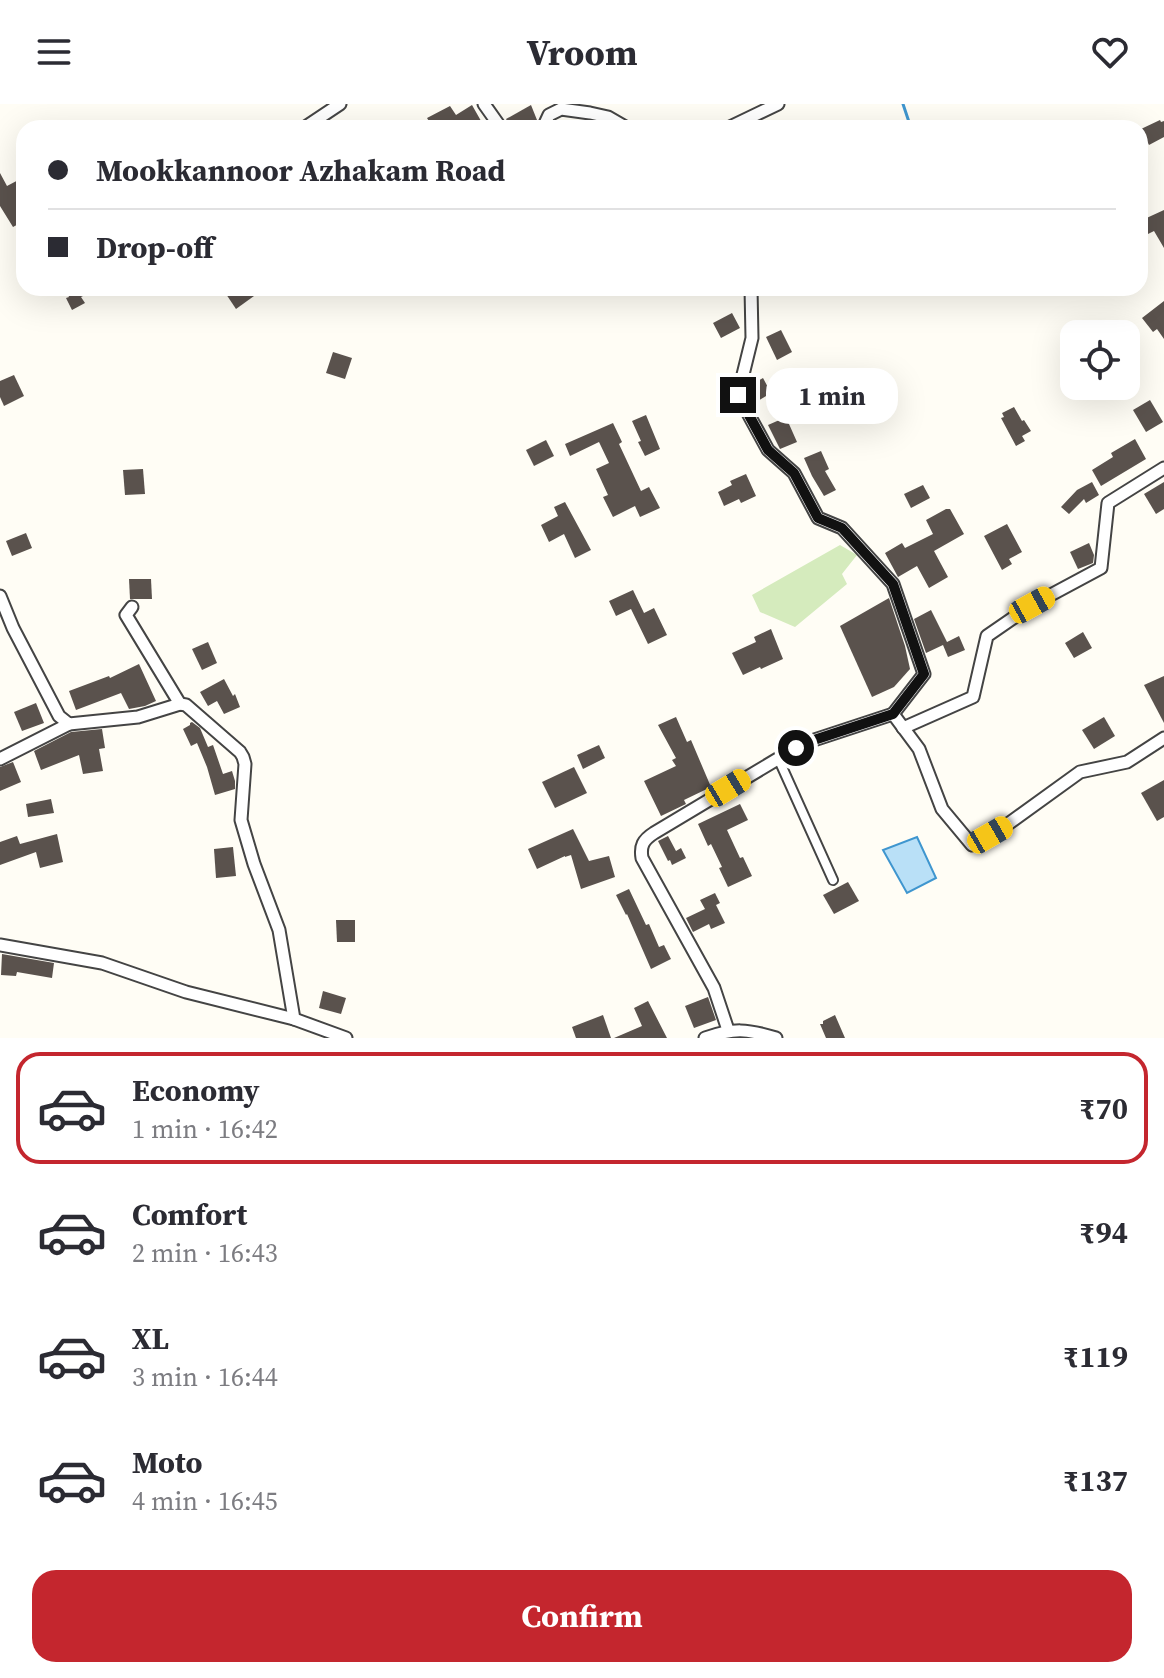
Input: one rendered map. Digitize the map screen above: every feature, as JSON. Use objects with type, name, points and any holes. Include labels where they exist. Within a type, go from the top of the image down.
[{"type":"street","points":[[316,120],[340,104]]},
{"type":"street","points":[[745,120],[778,104]]},
{"type":"street","points":[[547,120],[549,115],[561,109],[613,120]]},
{"type":"street","points":[[728,1030],[714,988],[642,858],[643,842],[778,758],[814,740],[893,714],[924,674],[893,584],[842,528],[818,518],[794,473],[768,450],[738,395],[752,338],[751,296]]},
{"type":"street","points":[[903,728],[973,697],[987,636],[1032,605],[1101,568],[1108,503],[1164,468]]},
{"type":"street","points":[[0,596],[13,628],[59,716],[69,724]]},
{"type":"street","points":[[132,607],[126,615],[180,704]]},
{"type":"street","points":[[0,759],[69,724],[138,717],[180,704],[186,705],[240,752],[245,764],[241,820],[279,930],[294,1019]]},
{"type":"street","points":[[893,714],[919,749],[942,809],[972,845],[1008,824],[1080,772],[1127,762],[1164,738]]},
{"type":"street","points":[[778,758],[833,880]]},
{"type":"street","points":[[0,945],[102,963],[186,992],[294,1019],[346,1038]]},
{"type":"street","points":[[705,1038],[728,1030],[750,1031],[776,1038]]},
{"type":"green space","points":[[840,545],[857,555],[842,574],[847,584],[795,627],[760,612],[752,595]]},
{"type":"water","points":[[917,837],[936,878],[907,893],[883,850]]},
{"type":"building","points":[[472,105],[480,120],[427,118],[450,106],[456,115]]},
{"type":"building","points":[[531,105],[537,120],[507,120]]},
{"type":"building","points":[[1164,121],[1164,137],[1149,145],[1148,126]]},
{"type":"building","points":[[0,173],[7,186],[16,181],[16,225],[13,227],[0,206]]},
{"type":"building","points":[[1164,210],[1164,248],[1154,231],[1148,234],[1148,217]]},
{"type":"building","points":[[83,296],[85,303],[72,310],[66,298]]},
{"type":"building","points":[[227,296],[254,296],[236,309]]},
{"type":"building","points":[[1164,301],[1164,339],[1157,329],[1153,332],[1142,318]]},
{"type":"building","points":[[732,313],[740,328],[721,338],[713,323]]},
{"type":"building","points":[[781,330],[792,352],[777,360],[766,337]]},
{"type":"building","points":[[333,352],[352,358],[345,379],[326,373]]},
{"type":"building","points":[[14,375],[24,396],[4,406],[0,397],[0,381]]},
{"type":"building","points":[[763,378],[771,393],[753,404],[747,394],[749,386]]},
{"type":"building","points":[[1150,400],[1163,422],[1146,432],[1133,410]]},
{"type":"building","points":[[1014,407],[1031,431],[1022,436],[1025,441],[1016,446],[1001,418],[1004,417],[1002,413]]},
{"type":"building","points":[[646,415],[660,449],[645,456],[632,421]]},
{"type":"building","points":[[785,415],[797,442],[780,449],[768,425]]},
{"type":"building","points":[[613,423],[622,442],[619,444],[641,491],[649,487],[660,508],[640,517],[635,506],[613,517],[603,497],[608,495],[596,469],[609,463],[599,442],[570,456],[565,444]]},
{"type":"building","points":[[1135,439],[1146,459],[1101,486],[1092,470],[1113,457],[1111,453]]},
{"type":"building","points":[[546,440],[554,456],[534,466],[526,450]]},
{"type":"building","points":[[821,451],[829,469],[825,471],[836,490],[824,496],[804,458]]},
{"type":"building","points":[[143,469],[145,494],[125,495],[123,470]]},
{"type":"building","points":[[746,474],[756,496],[724,506],[718,492],[732,485],[730,481]]},
{"type":"building","points":[[1092,482],[1099,495],[1086,503],[1084,499],[1069,514],[1061,507],[1077,490]]},
{"type":"building","points":[[1164,482],[1164,509],[1156,514],[1144,494]]},
{"type":"building","points":[[923,485],[930,498],[911,508],[904,494]]},
{"type":"building","points":[[565,502],[591,550],[575,558],[564,534],[549,542],[541,525],[558,516],[554,507]]},
{"type":"building","points":[[950,509],[964,534],[934,551],[948,577],[929,588],[917,566],[898,577],[885,553],[902,543],[905,548],[933,534],[926,520]]},
{"type":"building","points":[[1007,524],[1022,552],[1009,559],[1012,564],[1002,570],[984,536]]},
{"type":"building","points":[[26,533],[32,548],[12,556],[6,541]]},
{"type":"building","points":[[1089,543],[1094,555],[1093,563],[1078,569],[1070,552]]},
{"type":"building","points":[[129,579],[151,579],[152,599],[130,599]]},
{"type":"building","points":[[633,590],[644,613],[654,608],[667,635],[648,644],[631,609],[616,616],[609,601]]},
{"type":"building","points":[[889,598],[910,669],[894,687],[872,697],[840,626]]},
{"type":"building","points":[[931,610],[947,642],[959,636],[965,650],[948,657],[943,645],[926,653],[914,619]]},
{"type":"building","points":[[771,629],[783,659],[743,675],[732,653],[756,642],[754,637]]},
{"type":"building","points":[[1083,632],[1092,648],[1074,658],[1065,643]]},
{"type":"building","points":[[208,642],[217,663],[202,670],[192,649]]},
{"type":"building","points":[[139,664],[156,701],[129,709],[121,693],[76,710],[69,691],[110,678]]},
{"type":"building","points":[[1164,676],[1164,723],[1144,685]]},
{"type":"building","points":[[224,679],[240,707],[224,714],[217,701],[208,706],[200,692]]},
{"type":"building","points":[[36,703],[44,723],[22,731],[14,712]]},
{"type":"building","points":[[676,717],[687,742],[691,740],[711,787],[661,816],[644,781],[676,766],[672,760],[676,758],[658,725]]},
{"type":"building","points":[[1104,717],[1115,736],[1094,749],[1082,730]]},
{"type":"building","points":[[192,722],[200,728],[208,747],[213,745],[223,774],[232,771],[235,789],[215,795],[197,743],[191,746],[183,729]]},
{"type":"building","points":[[102,729],[105,748],[99,749],[103,771],[83,774],[79,755],[41,770],[34,751],[71,732]]},
{"type":"building","points":[[599,745],[605,758],[583,769],[577,755]]},
{"type":"building","points":[[13,762],[21,782],[0,791],[0,767]]},
{"type":"building","points":[[574,767],[587,793],[555,808],[542,782]]},
{"type":"building","points":[[1164,780],[1164,817],[1157,821],[1141,793]]},
{"type":"building","points":[[51,799],[54,813],[28,817],[26,804]]},
{"type":"building","points":[[740,804],[748,820],[727,830],[752,876],[728,887],[719,868],[722,867],[698,824]]},
{"type":"building","points":[[573,829],[589,861],[609,856],[615,877],[581,889],[571,855],[537,869],[528,849]]},
{"type":"building","points":[[57,834],[63,862],[40,868],[36,852],[0,865],[0,842],[17,836],[20,844]]},
{"type":"building","points":[[668,836],[676,851],[681,848],[686,858],[672,865],[658,841]]},
{"type":"building","points":[[233,847],[236,876],[216,878],[214,849]]},
{"type":"building","points":[[848,882],[859,901],[834,914],[823,895]]},
{"type":"building","points":[[629,889],[659,947],[664,945],[671,959],[651,969],[616,895]]},
{"type":"building","points":[[715,893],[720,903],[716,905],[725,923],[711,929],[709,924],[693,932],[686,918],[705,909],[700,900]]},
{"type":"building","points":[[336,920],[355,920],[355,942],[337,942]]},
{"type":"building","points":[[2,954],[54,963],[52,978],[17,972],[16,976],[1,975]]},
{"type":"building","points":[[323,991],[346,998],[341,1014],[319,1008]]},
{"type":"building","points":[[708,997],[716,1020],[694,1028],[685,1006]]},
{"type":"building","points":[[648,1001],[667,1038],[614,1038],[642,1026],[634,1008]]},
{"type":"building","points":[[603,1015],[611,1038],[576,1038],[572,1027]]},
{"type":"building","points":[[835,1015],[845,1038],[826,1038],[820,1024]]},
{"type":"waterway","points":[[903,104],[908,120]]},
{"type":"route","points":[[738,395],[768,450],[794,473],[818,518],[842,528],[893,584],[924,674],[893,714],[796,748]]}]
